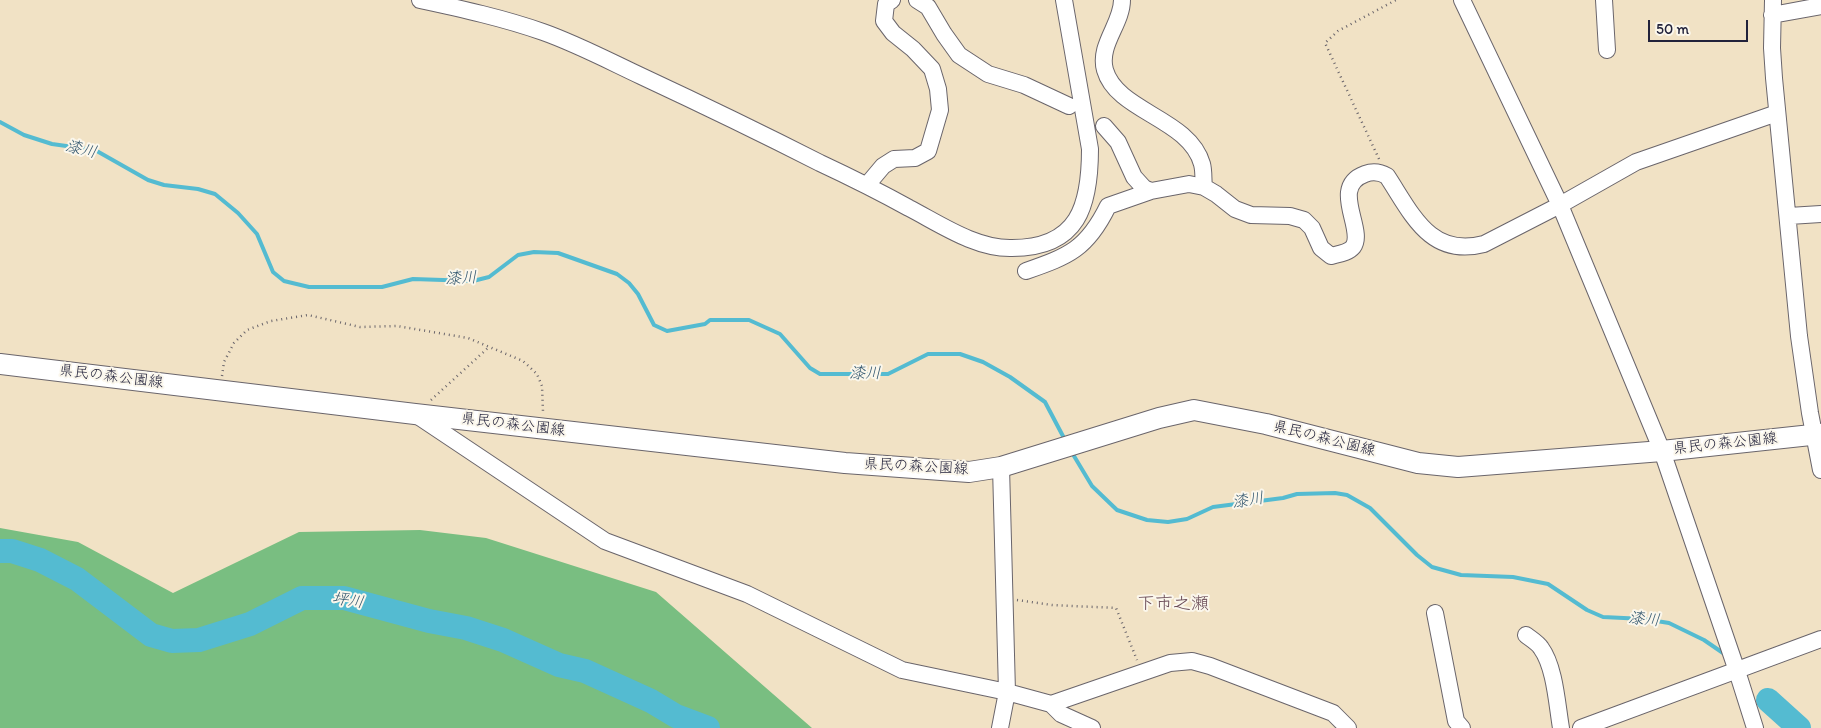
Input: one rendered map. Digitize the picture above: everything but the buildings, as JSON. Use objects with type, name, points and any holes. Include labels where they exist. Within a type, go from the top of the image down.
[{"type":"main road","name":"県民の森公園線","points":[[0,364],[845,463],[969,472],[1001,467],[1101,435],[1194,410],[1266,424],[1418,463],[1458,467],[1662,451],[1818,434]]},
{"type":"street","points":[[420,0],[504,20],[545,33],[720,113],[968,238],[991,245],[1011,248],[1046,242],[1061,235],[1073,225],[1082,211],[1088,195],[1090,148],[1064,0]]},
{"type":"street","points":[[866,185],[883,166],[894,159],[916,158],[928,151],[940,110],[938,90],[932,69],[914,49],[893,33],[884,21],[886,4],[892,0]]},
{"type":"street","points":[[917,0],[928,7],[959,56],[988,74],[1024,85],[1069,106]]},
{"type":"street","points":[[1122,0],[1119,16],[1104,56],[1105,70],[1114,88],[1182,134],[1195,149],[1202,164],[1204,187]]},
{"type":"street","points":[[1462,0],[1560,205],[1662,451],[1755,728]]},
{"type":"street","points":[[1604,0],[1606,50]]},
{"type":"street","points":[[1821,6],[1773,8],[1772,48],[1799,336],[1818,434],[1821,470]]},
{"type":"street","points":[[1026,271],[1071,252],[1087,240],[1098,226],[1108,206],[1151,191],[1189,184],[1204,187],[1235,209],[1251,215],[1290,216],[1304,220],[1312,228],[1321,248],[1331,256],[1342,254],[1352,248],[1355,242],[1356,233],[1348,197],[1350,188],[1356,179],[1372,172],[1381,172],[1387,176],[1420,227],[1429,234],[1444,242],[1462,247],[1472,247],[1484,244],[1560,205],[1636,162],[1777,113]]},
{"type":"street","points":[[1104,126],[1118,142],[1134,177],[1144,188],[1151,191]]},
{"type":"street","points":[[1789,216],[1821,214]]},
{"type":"street","points":[[415,414],[605,541],[747,594],[902,670],[1007,692],[1051,704],[1061,714],[1092,728]]},
{"type":"street","points":[[1000,728],[1007,692],[1001,467]]},
{"type":"street","points":[[1435,612],[1456,721],[1462,728]]},
{"type":"street","points":[[1526,635],[1541,647],[1548,662],[1561,728]]},
{"type":"street","points":[[1594,726],[1821,640]]},
{"type":"street","points":[[1051,704],[1170,663],[1192,661],[1210,666],[1333,713],[1348,728]]},
{"type":"path","points":[[1387,176],[1326,43],[1338,31],[1396,0]]},
{"type":"path","points":[[221,390],[224,362],[234,344],[248,330],[271,321],[308,315],[360,328],[397,326],[468,338],[523,361],[537,374],[542,386],[544,429]]},
{"type":"path","points":[[415,414],[489,347]]},
{"type":"path","points":[[1005,598],[1052,605],[1116,608],[1142,672]]},
{"type":"green space","points":[[0,528],[78,542],[173,593],[299,532],[420,530],[486,538],[656,592],[812,728],[0,728]]},
{"type":"waterway","name":"漆川","points":[[0,122],[24,135],[52,144],[95,150],[148,180],[164,185],[198,189],[215,194],[238,213],[257,234],[273,272],[284,281],[309,287],[382,287],[413,279],[473,281],[489,277],[518,255],[534,252],[558,253],[617,274],[629,283],[638,294],[654,325],[667,331],[705,324],[710,320],[749,320],[780,334],[810,368],[820,374],[888,374],[928,354],[960,354],[983,362],[1010,377],[1045,402],[1065,440]]},
{"type":"waterway","name":"漆川","points":[[1071,451],[1092,486],[1117,510],[1147,520],[1168,522],[1187,519],[1213,507],[1283,498],[1297,494],[1335,493],[1347,495],[1370,508],[1417,555],[1432,567],[1461,575],[1513,577],[1548,584],[1587,610],[1603,617],[1644,619],[1669,623],[1704,640],[1723,653]]},
{"type":"waterway","name":"坪川","points":[[0,551],[12,551],[40,560],[77,579],[151,635],[172,641],[199,640],[250,624],[302,598],[344,598],[429,621],[466,628],[503,640],[559,665],[585,671],[651,701],[676,716],[708,728]]},
{"type":"waterway","name":"漆川","points":[[1768,700],[1799,728]]},
{"type":"district","name":"下市之瀬","points":[[1173,604]]}]
